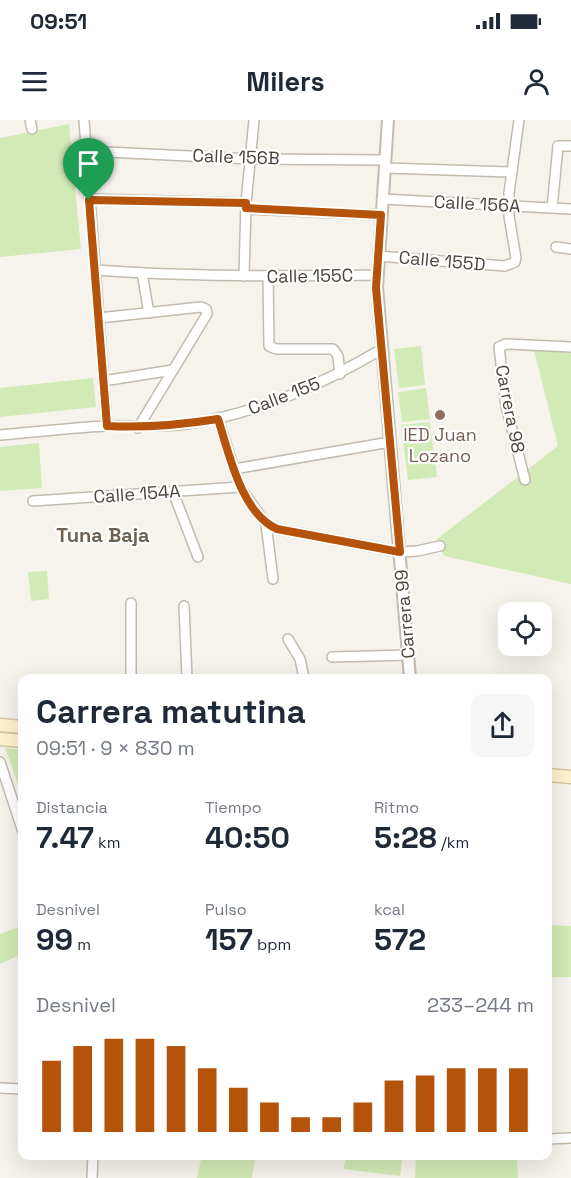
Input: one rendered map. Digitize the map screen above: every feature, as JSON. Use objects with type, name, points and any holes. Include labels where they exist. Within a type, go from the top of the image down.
[{"type":"main road","points":[[0,726],[18,727]]},
{"type":"main road","points":[[0,739],[18,741]]},
{"type":"main road","points":[[552,775],[571,777]]},
{"type":"street","points":[[84,120],[107,426]]},
{"type":"street","points":[[244,276],[246,206],[254,120]]},
{"type":"street","name":"Carrera 99","points":[[388,120],[377,275],[410,674]]},
{"type":"street","points":[[509,206],[519,120]]},
{"type":"street","points":[[552,208],[558,146],[571,146]]},
{"type":"street","name":"Calle 156B","points":[[86,151],[512,172]]},
{"type":"street","name":"Calle 156A","points":[[382,199],[571,209]]},
{"type":"street","points":[[89,200],[246,206],[381,215]]},
{"type":"street","name":"Calle 155D","points":[[378,256],[511,266],[516,258],[509,206]]},
{"type":"street","points":[[556,247],[571,249]]},
{"type":"street","name":"Calle 155C","points":[[95,270],[244,276],[377,275]]},
{"type":"street","points":[[142,273],[148,313]]},
{"type":"street","points":[[268,276],[269,345],[276,349],[333,349],[338,356],[340,374]]},
{"type":"street","points":[[99,318],[201,307],[206,309],[207,314],[138,428]]},
{"type":"street","name":"Carrera 98","points":[[525,480],[506,406],[499,347],[506,344],[571,347]]},
{"type":"street","name":"Calle 155","points":[[0,435],[107,426],[138,428],[218,419],[256,408],[340,374],[382,349]]},
{"type":"street","points":[[103,381],[173,370]]},
{"type":"street","points":[[218,419],[240,487],[266,524],[273,579]]},
{"type":"street","points":[[234,469],[390,442]]},
{"type":"street","name":"Calle 154A","points":[[33,501],[240,487]]},
{"type":"street","points":[[173,492],[198,557]]},
{"type":"street","points":[[266,524],[277,529],[400,552],[440,546]]},
{"type":"street","points":[[131,603],[131,674]]},
{"type":"street","points":[[184,606],[187,674]]},
{"type":"street","points":[[288,639],[300,659],[303,674]]},
{"type":"street","points":[[332,657],[409,655]]},
{"type":"street","points":[[0,762],[18,817]]},
{"type":"street","points":[[0,1088],[18,1089]]},
{"type":"street","points":[[552,1138],[571,1138]]},
{"type":"street","points":[[92,1178],[93,1160]]},
{"type":"green space","points":[[69,124],[81,249],[0,257],[0,138]]},
{"type":"green space","points":[[421,346],[425,385],[399,388],[394,349]]},
{"type":"green space","points":[[534,350],[571,353],[571,584],[444,556],[437,539],[558,446]]},
{"type":"green space","points":[[93,378],[96,407],[0,417],[0,388]]},
{"type":"green space","points":[[426,388],[430,419],[402,422],[398,392]]},
{"type":"green space","points":[[430,422],[437,477],[408,480],[401,425]]},
{"type":"green space","points":[[39,443],[42,488],[0,491],[0,447]]},
{"type":"green space","points":[[47,571],[49,599],[31,601],[28,572]]},
{"type":"green space","points":[[5,748],[18,750],[18,785]]},
{"type":"green space","points":[[552,925],[571,926],[571,977],[552,977]]},
{"type":"green space","points":[[18,927],[18,956],[0,964],[0,934]]},
{"type":"green space","points":[[201,1160],[255,1160],[252,1178],[197,1178]]},
{"type":"green space","points":[[346,1160],[402,1160],[400,1176],[343,1169]]},
{"type":"green space","points":[[416,1160],[517,1160],[518,1178],[415,1178]]},
{"type":"place","name":"IED Juan Lozano","points":[[440,415]]},
{"type":"district","name":"Tuna Baja","points":[[103,535]]},
{"type":"route","points":[[89,200],[246,203],[246,208],[381,215],[376,288],[400,552],[277,529],[266,524],[240,487],[218,419],[146,428],[107,426],[89,200]]}]
